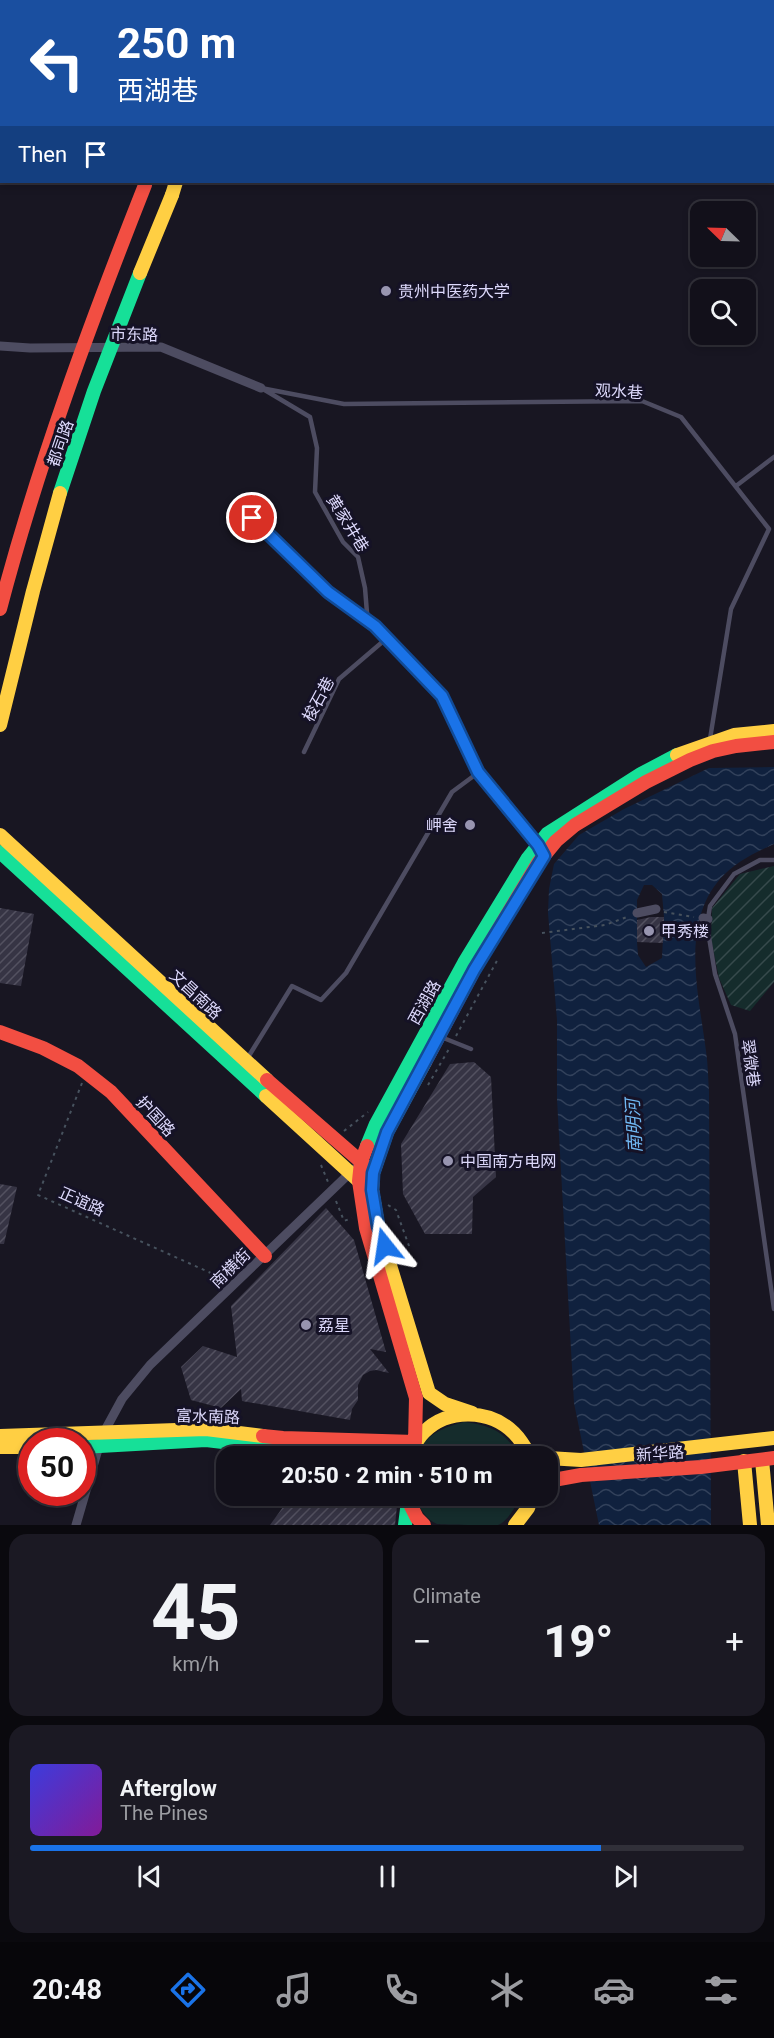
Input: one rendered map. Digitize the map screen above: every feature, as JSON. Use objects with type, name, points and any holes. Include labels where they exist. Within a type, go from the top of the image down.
[{"type":"main road","name":"都司路","points":[[0,609],[8,576],[51,439],[90,323],[146,183]]},
{"type":"main road","name":"都司路","points":[[0,725],[33,589],[72,456],[116,334],[175,186]]},
{"type":"main road","name":"西湖路","points":[[520,1438],[507,1425],[490,1417],[446,1404],[429,1393],[378,1226],[372,1190],[373,1173],[387,1132],[541,850],[547,834],[641,774],[684,751],[734,735],[773,736]]},
{"type":"main road","name":"西湖路","points":[[415,1442],[416,1398],[366,1228],[355,1177],[376,1124],[464,963],[528,858],[556,842],[575,825],[646,782],[690,760],[773,736]]},
{"type":"main road","name":"文昌南路","points":[[0,836],[245,1061],[373,1173]]},
{"type":"main road","name":"文昌南路","points":[[0,852],[355,1177]]},
{"type":"main road","name":"护国路","points":[[0,1032],[43,1048],[78,1066],[111,1092],[264,1256]]},
{"type":"main road","points":[[413,1446],[430,1426],[450,1416],[472,1413]]},
{"type":"main road","name":"富水南路","points":[[96,1442],[206,1429],[283,1438],[415,1442]]},
{"type":"main road","name":"富水南路","points":[[0,1436],[101,1440],[206,1440],[256,1446]]},
{"type":"main road","points":[[520,1438],[524,1446]]},
{"type":"main road","name":"新华路","points":[[520,1438],[531,1446]]},
{"type":"main road","name":"新华路","points":[[558,1458],[581,1460],[774,1438]]},
{"type":"main road","points":[[0,1447],[18,1447]]},
{"type":"main road","points":[[768,1459],[768,1525]]},
{"type":"main road","name":"新华路","points":[[558,1479],[581,1475],[768,1459]]},
{"type":"main road","points":[[744,1461],[750,1525]]},
{"type":"main road","points":[[405,1525],[406,1506]]},
{"type":"main road","points":[[411,1506],[417,1518],[424,1525]]},
{"type":"main road","points":[[515,1525],[527,1506]]},
{"type":"street","name":"市东路","points":[[0,346],[30,348],[161,347],[261,388]]},
{"type":"street","points":[[637,913],[656,909]]},
{"type":"street","points":[[361,1162],[387,1132]]},
{"type":"street","name":"南横街","points":[[76,1525],[101,1440],[122,1399],[150,1365],[264,1256],[355,1177]]},
{"type":"lane","name":"观水巷","points":[[261,388],[344,404],[642,401],[681,417],[770,529],[732,609],[710,742]]},
{"type":"lane","name":"黄家井巷","points":[[261,388],[310,417],[317,448],[315,492],[344,542],[357,557],[365,588],[367,613],[375,626]]},
{"type":"lane","points":[[736,486],[774,457]]},
{"type":"lane","points":[[252,518],[328,592],[375,626],[442,696],[478,772],[541,850]]},
{"type":"lane","name":"梭石巷","points":[[304,752],[339,679],[387,638]]},
{"type":"lane","points":[[245,1061],[292,986],[321,1000],[346,973],[452,792],[478,772]]},
{"type":"lane","points":[[705,919],[710,906],[734,874],[760,860],[774,860]]},
{"type":"lane","name":"翠微巷","points":[[705,919],[716,974],[735,1034],[774,1309]]},
{"type":"lane","points":[[439,1036],[471,1049]]},
{"type":"path","points":[[656,909],[705,919]]},
{"type":"path","points":[[542,933],[605,925],[637,913]]},
{"type":"path","points":[[446,1055],[499,957]]},
{"type":"path","name":"正谊路","points":[[86,1072],[38,1195],[235,1284]]},
{"type":"path","points":[[348,1126],[371,1110]]},
{"type":"path","points":[[338,1207],[344,1221],[351,1218]]},
{"type":"green space","points":[[774,866],[774,982],[750,1011],[731,1005],[719,978],[711,939],[712,908],[740,874]]},
{"type":"green space","points":[[464,1422],[482,1425],[503,1435],[513,1446],[422,1446],[430,1437],[449,1426]]},
{"type":"green space","points":[[419,1506],[515,1506],[509,1516],[498,1525],[437,1524]]},
{"type":"water","name":"南明河","points":[[774,767],[774,844],[738,863],[720,879],[708,897],[700,918],[696,939],[695,962],[707,1056],[709,1092],[711,1525],[599,1525],[574,1403],[557,1099],[557,1020],[548,913],[549,889],[554,864],[579,835],[624,809],[709,768]],"holes":[[[644,885],[652,885],[662,894],[664,917],[662,958],[646,967],[638,955],[637,900]]]},
{"type":"building","points":[[0,908],[34,914],[21,986],[0,983]]},
{"type":"building","points":[[664,917],[663,943],[637,942],[637,920]]},
{"type":"building","name":"中国南方电网","points":[[474,1062],[491,1077],[496,1177],[473,1197],[472,1234],[425,1234],[403,1194],[401,1144],[450,1064]]},
{"type":"building","points":[[0,1184],[17,1187],[4,1244],[0,1244]]},
{"type":"building","name":"荔星","points":[[326,1208],[354,1240],[386,1352],[370,1349],[389,1373],[376,1370],[363,1375],[358,1385],[358,1400],[352,1409],[350,1420],[242,1401],[241,1389],[221,1408],[191,1400],[181,1367],[203,1346],[237,1357],[231,1306]]},
{"type":"building","points":[[284,1506],[397,1506],[395,1525],[270,1525]]},
{"type":"traffic: fast","points":[[60,493],[94,391],[140,273]]},
{"type":"traffic: fast","points":[[367,1146],[376,1124],[464,963],[528,858],[547,834],[641,774],[677,755]]},
{"type":"traffic: fast","points":[[0,852],[266,1096]]},
{"type":"traffic: fast","points":[[96,1446],[206,1440],[256,1446]]},
{"type":"traffic: fast","points":[[405,1525],[407,1506]]},
{"type":"traffic: slow","points":[[172,195],[176,183]]},
{"type":"traffic: slow","points":[[140,273],[172,195]]},
{"type":"traffic: slow","points":[[0,725],[60,493]]},
{"type":"traffic: slow","points":[[677,755],[734,735],[774,731]]},
{"type":"traffic: slow","points":[[0,835],[267,1080]]},
{"type":"traffic: slow","points":[[425,1062],[387,1132],[373,1173],[372,1190],[378,1226],[429,1393],[445,1404],[472,1413]]},
{"type":"traffic: slow","points":[[266,1096],[359,1181]]},
{"type":"traffic: slow","points":[[414,1446],[434,1424],[457,1415],[469,1414],[493,1419],[504,1425],[524,1446]]},
{"type":"traffic: slow","points":[[0,1436],[206,1429],[263,1436]]},
{"type":"traffic: slow","points":[[558,1459],[581,1460],[774,1438]]},
{"type":"traffic: slow","points":[[0,1447],[18,1447]]},
{"type":"traffic: slow","points":[[762,1460],[768,1525]]},
{"type":"traffic: slow","points":[[744,1461],[750,1525]]},
{"type":"traffic: slow","points":[[515,1525],[529,1506]]},
{"type":"traffic: jam","points":[[0,609],[31,501],[66,395],[145,185]]},
{"type":"traffic: jam","points":[[425,1062],[474,970],[538,863],[556,841],[575,825],[646,782],[690,760],[713,751],[736,746],[774,742]]},
{"type":"traffic: jam","points":[[0,1032],[43,1048],[78,1066],[111,1092],[265,1256]]},
{"type":"traffic: jam","points":[[267,1080],[367,1167]]},
{"type":"traffic: jam","points":[[263,1436],[415,1442],[416,1398],[366,1228],[359,1181],[361,1162],[367,1146]]},
{"type":"traffic: jam","points":[[558,1479],[581,1475],[701,1467],[774,1458]]},
{"type":"traffic: jam","points":[[411,1506],[417,1518],[424,1525]]},
{"type":"place","name":"贵州中医药大学","points":[[386,291]]},
{"type":"place","name":"岬舍","points":[[470,825]]},
{"type":"place","name":"甲秀楼","points":[[649,931]]},
{"type":"place","name":"中国南方电网","points":[[448,1161]]},
{"type":"place","name":"荔星","points":[[306,1325]]},
{"type":"route","points":[[252,518],[328,592],[375,626],[442,696],[478,772],[538,845],[544,856],[474,970],[387,1132],[373,1173],[372,1190],[378,1226],[385,1246]]}]
